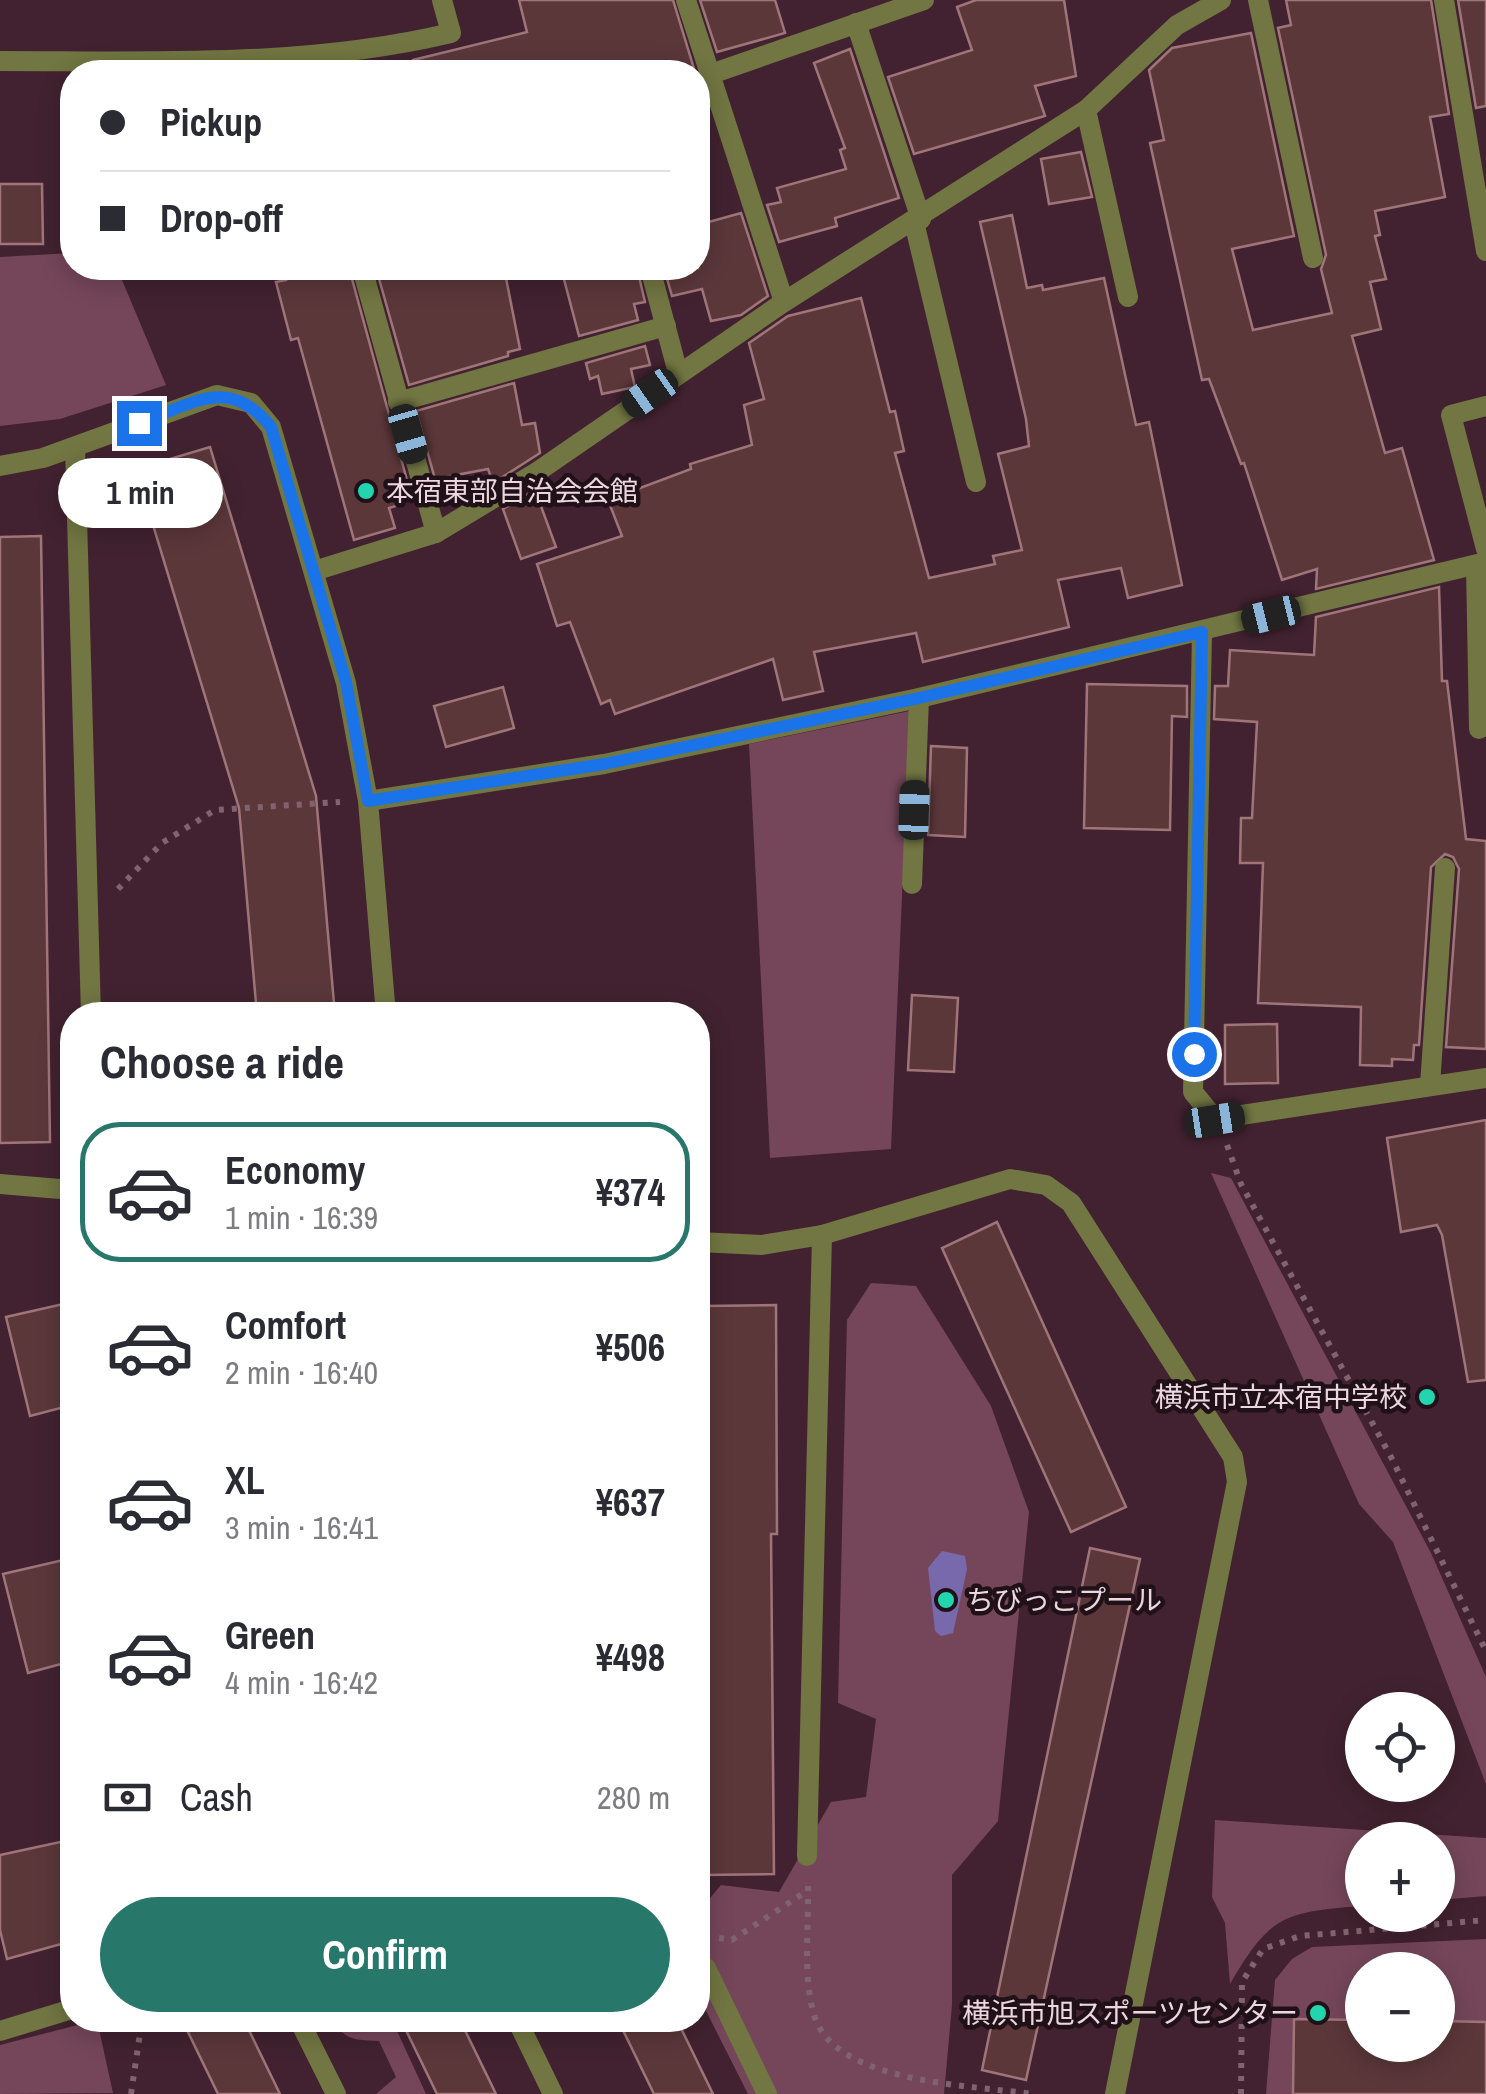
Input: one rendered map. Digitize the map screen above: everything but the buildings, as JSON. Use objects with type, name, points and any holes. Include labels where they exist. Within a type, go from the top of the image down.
[{"type":"street","points":[[252,60],[395,46],[452,32],[442,0]]},
{"type":"street","points":[[686,0],[705,60]]},
{"type":"street","points":[[784,302],[710,74],[924,0]]},
{"type":"street","points":[[1172,0],[1177,24]]},
{"type":"street","points":[[314,571],[436,533],[537,472],[784,302],[1086,110],[1177,24],[1221,0]]},
{"type":"street","points":[[1258,0],[1313,258]]},
{"type":"street","points":[[1444,0],[1486,250]]},
{"type":"street","points":[[856,24],[918,220],[976,482]]},
{"type":"street","points":[[0,61],[60,61]]},
{"type":"street","points":[[1086,110],[1128,297]]},
{"type":"street","points":[[365,280],[436,533]]},
{"type":"street","points":[[653,280],[678,373]]},
{"type":"street","points":[[398,402],[666,326]]},
{"type":"street","points":[[0,466],[74,447],[217,395],[251,403],[271,427],[346,682],[368,801],[385,1002]]},
{"type":"street","points":[[1479,729],[1483,559],[1451,416],[1486,406]]},
{"type":"street","points":[[74,447],[91,1002]]},
{"type":"street","points":[[368,801],[604,764],[919,698],[1202,632],[1483,559]]},
{"type":"street","points":[[1202,632],[1193,1092],[1215,1120],[1486,1078]]},
{"type":"street","points":[[912,884],[919,698]]},
{"type":"street","points":[[1430,1085],[1445,868]]},
{"type":"street","points":[[710,1243],[762,1245],[822,1235],[1010,1180],[1046,1185],[1071,1203],[1234,1457],[1237,1482],[1115,2094]]},
{"type":"street","points":[[0,1184],[60,1189]]},
{"type":"street","points":[[807,1856],[822,1235]]},
{"type":"street","points":[[710,1976],[767,2094]]},
{"type":"street","points":[[0,2032],[60,2013]]},
{"type":"street","points":[[305,2032],[336,2094]]},
{"type":"street","points":[[523,2032],[553,2094]]},
{"type":"path","points":[[117,909],[117,891],[141,862],[215,810],[368,801]]},
{"type":"path","points":[[1215,1120],[1242,1184],[1391,1457],[1486,1651]]},
{"type":"path","points":[[807,1856],[810,1999],[816,2022],[832,2046],[886,2072],[1032,2094]]},
{"type":"path","points":[[732,1940],[808,1890]]},
{"type":"path","points":[[1241,2094],[1242,1982],[1263,1949],[1300,1936],[1486,1920]]},
{"type":"path","points":[[130,2094],[140,2032]]},
{"type":"shaded area","points":[[60,254],[60,280],[122,280],[166,385],[60,419],[0,426],[0,257]]},
{"type":"shaded area","points":[[910,711],[891,1149],[770,1158],[749,744]]},
{"type":"shaded area","points":[[1211,1173],[1231,1178],[1431,1553],[1486,1677],[1486,1784],[1455,1703],[1455,1692],[1451,1692],[1393,1542],[1359,1504]]},
{"type":"shaded area","points":[[871,1283],[916,1286],[991,1406],[1029,1512],[998,1821],[952,1875],[952,2005],[944,2094],[748,2094],[710,2019],[710,1898],[721,1885],[779,1892],[831,1802],[866,1797],[876,1719],[838,1703],[847,1320]]},
{"type":"shaded area","name":"ちびっこプール","points":[[942,1551],[965,1556],[967,1569],[953,1633],[941,1636],[935,1631],[928,1568]]},
{"type":"shaded area","points":[[1215,1820],[1345,1829],[1345,1908],[1314,1911],[1282,1921],[1257,1944],[1230,1984],[1225,1923],[1212,1897]]},
{"type":"shaded area","points":[[1455,1836],[1486,1838],[1486,1896],[1455,1899]]},
{"type":"shaded area","name":"横浜市旭スポーツセンター","points":[[1486,1939],[1486,2094],[1266,2094],[1275,1980],[1292,1959],[1312,1947]]},
{"type":"shaded area","points":[[60,2030],[100,2032],[113,2093],[0,2094],[0,2045]]},
{"type":"shaded area","points":[[343,2032],[398,2032],[426,2094],[376,2094],[396,2077],[379,2041]]},
{"type":"place","name":"本宿東部自治会会館","points":[[366,491]]},
{"type":"place","name":"横浜市立本宿中学校","points":[[1427,1397]]},
{"type":"place","name":"ちびっこプール","points":[[946,1600]]},
{"type":"place","name":"横浜市旭スポーツセンター","points":[[1318,2013]]},
{"type":"route","points":[[139,423],[217,395],[251,403],[271,427],[346,682],[368,801],[604,764],[919,698],[1202,632],[1194,1054]]}]
